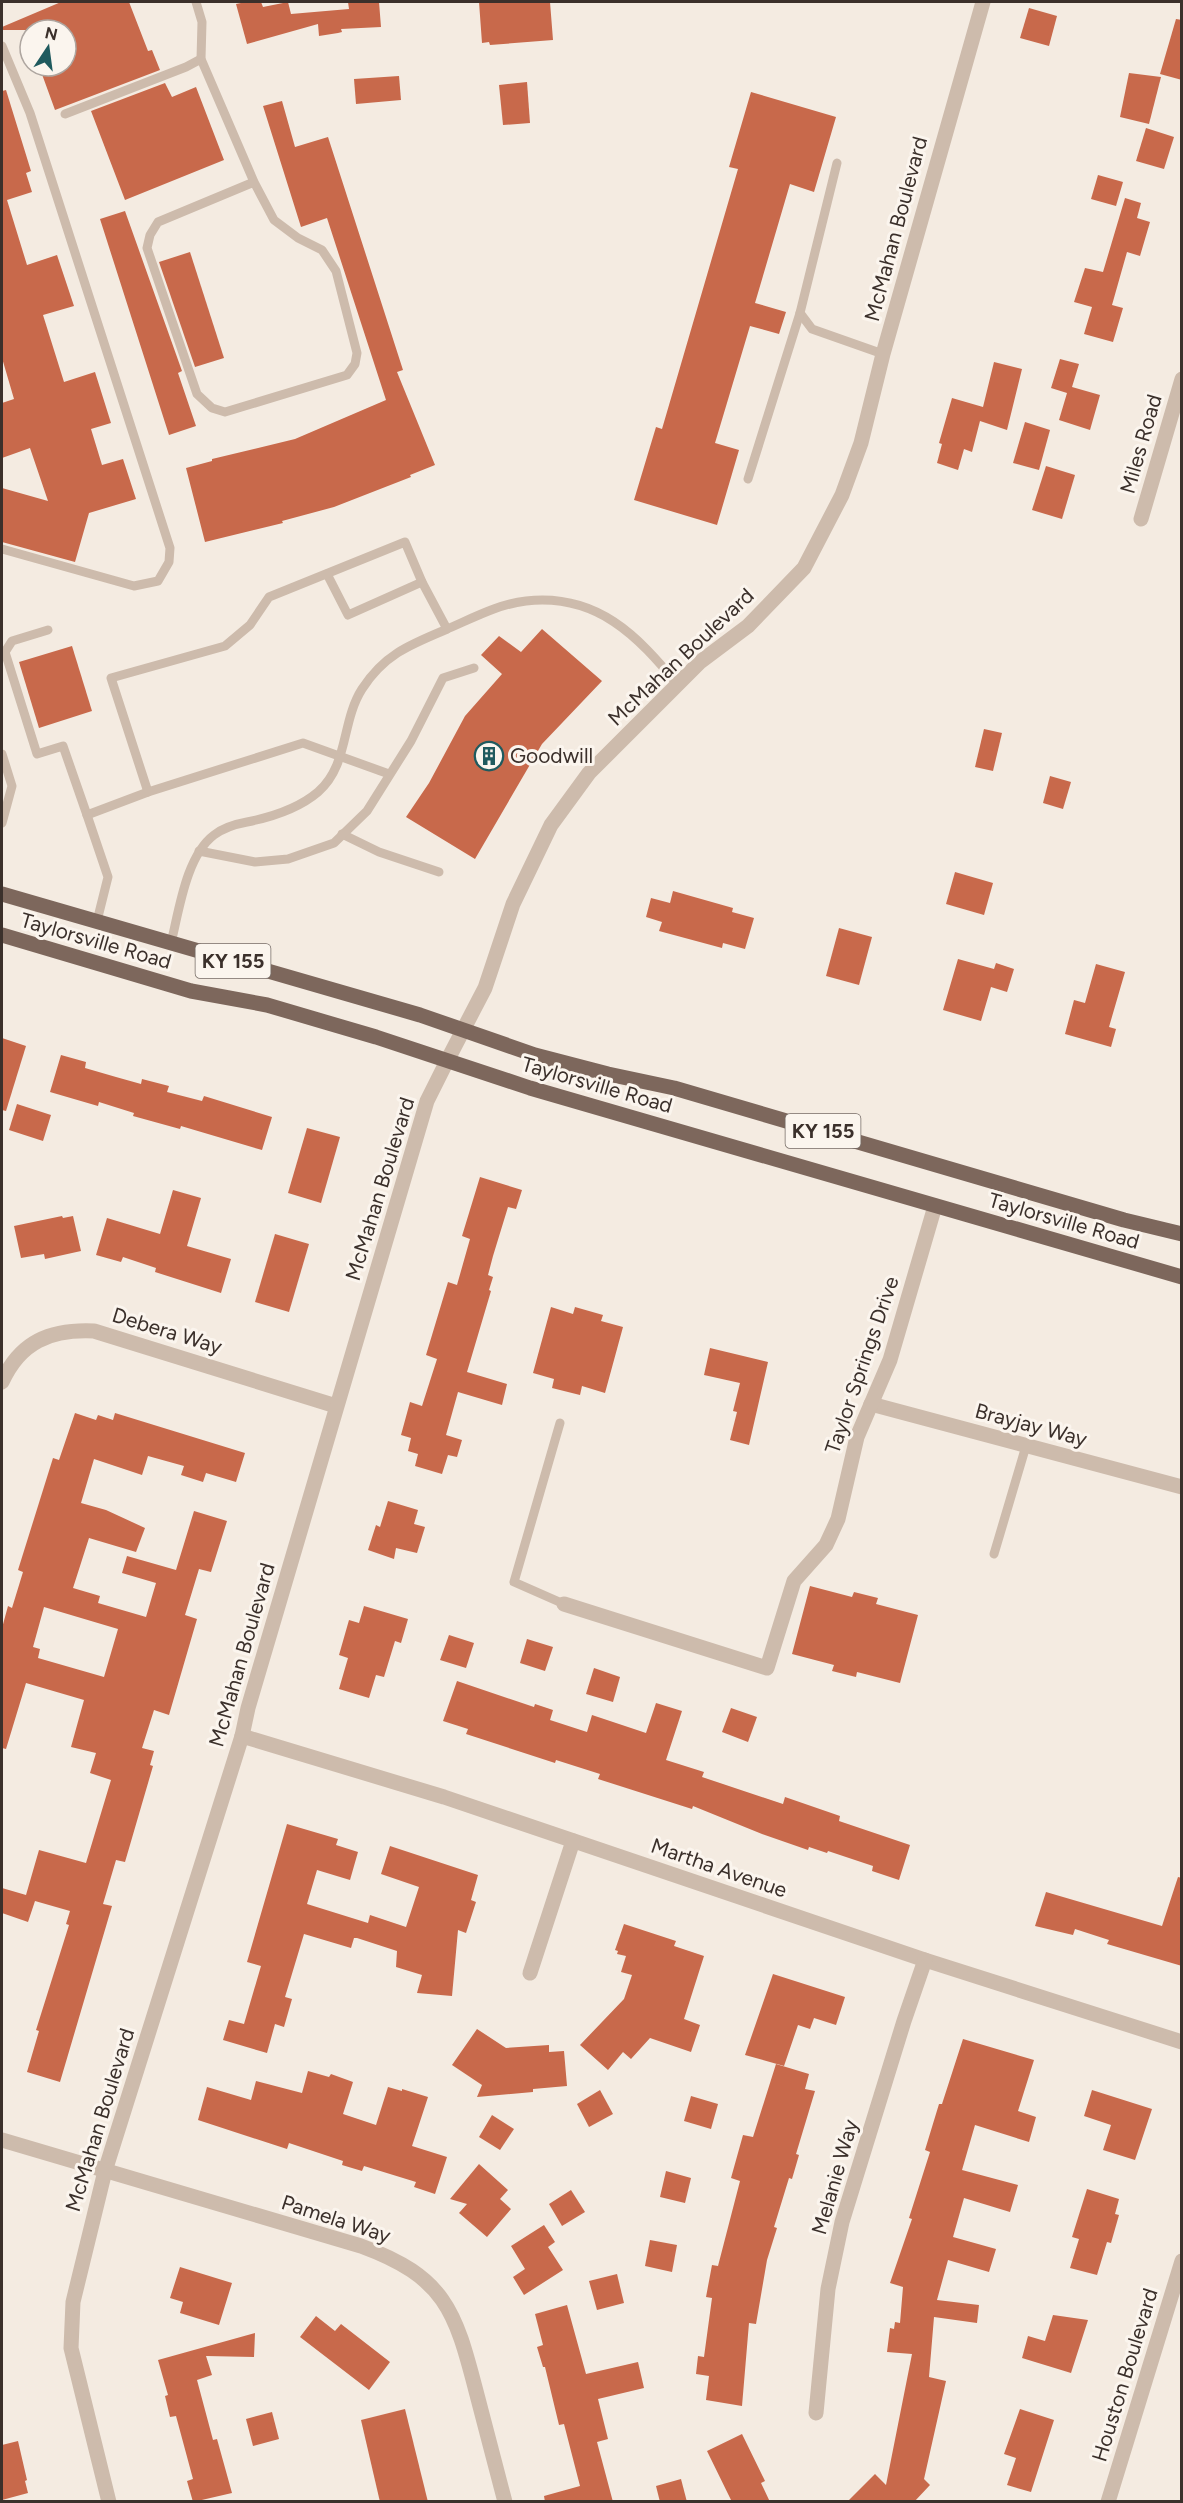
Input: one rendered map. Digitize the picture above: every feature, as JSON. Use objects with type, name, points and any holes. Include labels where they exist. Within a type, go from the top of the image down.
[{"type":"main road","name":"Taylorsville Road","points":[[2,894],[420,1015],[535,1055],[674,1088],[1124,1220],[1182,1234]]},
{"type":"main road","name":"Taylorsville Road","points":[[2,935],[191,990],[267,1005],[542,1092],[1182,1277]]},
{"type":"street","name":"McMahan Boulevard","points":[[109,2502],[70,2348],[72,2302],[105,2171],[242,1736],[248,1708],[427,1101],[485,988],[513,904],[551,825],[589,773],[700,662],[748,626],[804,568],[842,495],[861,443],[883,354],[983,2]]},
{"type":"street","name":"Miles Road","points":[[1141,519],[1182,379]]},
{"type":"street","name":"Taylor Springs Drive","points":[[564,1604],[767,1668],[794,1581],[826,1545],[838,1518],[857,1437],[890,1360],[935,1206]]},
{"type":"street","name":"Debera Way","points":[[2,1382],[9,1365],[20,1353],[39,1339],[62,1332],[94,1331],[336,1406]]},
{"type":"street","name":"Brayjay Way","points":[[871,1404],[1182,1487]]},
{"type":"street","name":"Martha Avenue","points":[[242,1736],[444,1797],[925,1960],[1182,2042]]},
{"type":"street","points":[[530,1973],[573,1841]]},
{"type":"street","name":"Melanie Way","points":[[816,2413],[828,2289],[842,2222],[925,1960]]},
{"type":"street","name":"Pamela Way","points":[[2,2140],[361,2246],[396,2261],[426,2281],[440,2295],[459,2328],[505,2502]]},
{"type":"street","name":"Houston Boulevard","points":[[1108,2502],[1182,2261]]},
{"type":"lane","points":[[196,2],[202,22],[201,59],[254,182],[274,220],[298,238],[322,250],[336,271],[357,353],[355,364],[347,375],[225,412],[212,408],[197,394],[147,248],[150,235],[158,222],[254,182]]},
{"type":"lane","points":[[2,46],[30,113],[170,548],[169,562],[158,581],[134,586],[2,549]]},
{"type":"lane","points":[[65,114],[201,59]]},
{"type":"lane","points":[[748,479],[800,312],[837,163]]},
{"type":"lane","points":[[800,312],[812,329],[883,354]]},
{"type":"lane","points":[[148,792],[111,678],[225,645],[250,625],[269,597],[405,542],[422,582],[447,629]]},
{"type":"lane","points":[[327,574],[348,615],[422,582]]},
{"type":"lane","points":[[171,943],[190,871],[199,851],[214,835],[234,825],[263,819],[293,808],[318,792],[333,775],[342,756],[351,710],[362,689],[382,663],[399,651],[498,608],[526,601],[546,601],[586,608],[605,615],[630,632],[652,653],[678,685]]},
{"type":"lane","points":[[48,630],[12,641],[5,652],[37,754],[63,746],[87,814],[108,878],[97,921]]},
{"type":"lane","points":[[199,851],[255,862],[288,859],[334,843],[367,811],[411,741],[443,678],[474,668]]},
{"type":"lane","points":[[87,814],[148,792],[303,743],[389,774]]},
{"type":"lane","points":[[2,754],[12,786],[2,823]]},
{"type":"lane","points":[[342,834],[379,852],[439,872]]},
{"type":"lane","points":[[560,1423],[514,1582],[564,1604]]},
{"type":"lane","points":[[994,1554],[1026,1446]]},
{"type":"building","points":[[61,2],[129,2],[148,51],[152,50],[160,70],[55,110],[43,78],[78,78],[78,18],[23,18]]},
{"type":"building","points":[[261,2],[263,7],[288,2],[291,14],[349,9],[348,2],[379,2],[381,27],[341,29],[342,32],[319,36],[318,24],[247,44],[236,4]]},
{"type":"building","points":[[479,2],[550,2],[553,40],[490,45],[489,42],[482,43]]},
{"type":"building","points":[[1029,8],[1057,16],[1049,46],[1020,38]]},
{"type":"building","points":[[1176,19],[1182,20],[1182,80],[1160,74]]},
{"type":"building","points":[[18,20],[18,30],[2,30],[2,27]]},
{"type":"building","points":[[1129,73],[1161,77],[1149,124],[1120,117]]},
{"type":"building","points":[[399,76],[401,100],[356,104],[354,79]]},
{"type":"building","points":[[527,82],[530,123],[503,125],[499,85]]},
{"type":"building","points":[[165,83],[172,97],[196,87],[224,160],[125,200],[91,111]]},
{"type":"building","points":[[6,90],[31,171],[26,173],[32,192],[7,200],[27,265],[57,255],[74,306],[43,315],[64,382],[95,372],[111,423],[91,429],[102,465],[123,459],[136,499],[89,513],[75,562],[2,542],[2,488],[48,501],[30,448],[2,458],[2,403],[14,399],[2,358],[2,91]]},
{"type":"building","points":[[751,92],[836,117],[814,192],[790,184],[755,303],[786,312],[779,334],[750,326],[715,443],[739,450],[717,525],[634,500],[656,427],[662,429],[738,169],[729,167]]},
{"type":"building","points":[[282,101],[295,147],[328,137],[403,370],[397,372],[435,465],[410,475],[411,477],[334,507],[282,521],[283,523],[205,542],[186,468],[212,461],[212,459],[295,439],[386,400],[327,218],[301,227],[263,106]]},
{"type":"building","points":[[1146,128],[1174,137],[1164,169],[1136,161]]},
{"type":"building","points":[[1098,175],[1123,182],[1116,206],[1091,199]]},
{"type":"building","points":[[1125,198],[1141,203],[1137,218],[1150,222],[1140,256],[1127,252],[1112,305],[1123,308],[1113,342],[1084,334],[1092,307],[1074,302],[1085,268],[1103,272]]},
{"type":"building","points":[[125,211],[182,371],[178,373],[196,426],[169,435],[100,219]]},
{"type":"building","points":[[190,252],[224,358],[195,367],[159,262]]},
{"type":"building","points":[[1060,359],[1079,364],[1072,387],[1100,395],[1090,430],[1059,420],[1067,393],[1051,388]]},
{"type":"building","points":[[994,362],[1022,369],[1007,430],[980,421],[972,452],[964,449],[958,470],[937,463],[942,444],[939,443],[952,398],[983,407]]},
{"type":"building","points":[[1025,422],[1050,430],[1039,470],[1013,463]]},
{"type":"building","points":[[1046,466],[1075,475],[1062,519],[1032,510]]},
{"type":"building","name":"Goodwill","points":[[542,629],[602,681],[542,744],[475,859],[406,817],[429,783],[465,716],[502,674],[481,655],[499,636],[521,652]]},
{"type":"building","points":[[72,646],[92,711],[39,728],[19,662]]},
{"type":"building","points":[[984,729],[1002,733],[993,771],[975,767]]},
{"type":"building","points":[[1050,776],[1071,782],[1063,809],[1043,803]]},
{"type":"building","points":[[955,872],[993,883],[984,915],[946,904]]},
{"type":"building","points":[[673,891],[733,908],[732,912],[754,918],[745,949],[723,943],[722,948],[659,931],[662,922],[646,917],[651,898],[670,903]]},
{"type":"building","points":[[839,928],[872,937],[859,985],[826,976]]},
{"type":"building","points":[[958,959],[994,969],[996,963],[1014,969],[1007,992],[991,987],[981,1021],[943,1010]]},
{"type":"building","points":[[1096,964],[1125,972],[1109,1027],[1116,1029],[1111,1047],[1065,1034],[1074,1000],[1085,1003]]},
{"type":"building","points":[[2,1038],[26,1046],[6,1111],[2,1110]]},
{"type":"building","points":[[61,1055],[86,1062],[85,1068],[141,1084],[142,1079],[169,1086],[167,1092],[202,1101],[204,1096],[272,1117],[262,1150],[181,1126],[180,1129],[133,1116],[134,1113],[99,1102],[98,1106],[50,1092]]},
{"type":"building","points":[[17,1104],[51,1115],[43,1141],[9,1130]]},
{"type":"building","points":[[307,1128],[340,1137],[321,1203],[288,1193]]},
{"type":"building","points":[[480,1177],[522,1190],[516,1209],[508,1207],[493,1256],[488,1275],[493,1277],[489,1290],[491,1291],[467,1372],[507,1384],[502,1405],[458,1392],[446,1435],[462,1440],[457,1457],[448,1455],[442,1474],[415,1466],[418,1454],[408,1451],[411,1438],[401,1435],[410,1402],[422,1406],[437,1359],[426,1355],[448,1282],[457,1285],[470,1239],[462,1236]]},
{"type":"building","points":[[173,1190],[201,1198],[187,1246],[231,1259],[221,1293],[155,1272],[156,1268],[123,1257],[121,1262],[96,1255],[107,1218],[160,1234]]},
{"type":"building","points":[[62,1216],[63,1218],[73,1216],[81,1251],[45,1259],[44,1254],[21,1258],[14,1226]]},
{"type":"building","points":[[275,1234],[309,1244],[289,1312],[255,1302]]},
{"type":"building","points":[[551,1307],[573,1314],[575,1307],[603,1315],[601,1321],[623,1327],[605,1393],[582,1386],[580,1395],[552,1388],[554,1379],[533,1373]]},
{"type":"building","points":[[710,1348],[768,1362],[749,1445],[730,1440],[737,1412],[733,1411],[740,1383],[704,1375]]},
{"type":"building","points":[[75,1413],[96,1420],[98,1415],[113,1420],[115,1413],[245,1453],[236,1482],[206,1473],[203,1482],[181,1475],[184,1466],[148,1456],[142,1475],[94,1459],[81,1503],[106,1510],[145,1528],[136,1552],[89,1538],[73,1588],[100,1596],[98,1603],[146,1617],[156,1583],[122,1573],[127,1556],[176,1570],[194,1511],[227,1521],[211,1572],[199,1569],[185,1615],[197,1619],[169,1715],[154,1710],[142,1748],[154,1751],[150,1765],[153,1766],[125,1862],[116,1860],[103,1904],[112,1906],[60,2082],[27,2072],[39,2031],[36,2030],[69,1925],[66,1924],[70,1911],[35,1901],[28,1922],[2,1913],[2,1888],[26,1895],[39,1850],[86,1863],[111,1780],[90,1773],[96,1753],[71,1747],[84,1700],[26,1683],[6,1749],[2,1748],[2,1628],[8,1606],[12,1608],[23,1572],[18,1570],[53,1458],[59,1460]],"holes":[[[44,1607],[118,1629],[104,1677],[38,1658],[40,1649],[33,1647]]]},
{"type":"building","points":[[388,1501],[418,1510],[414,1524],[425,1527],[417,1553],[396,1548],[394,1559],[368,1550],[376,1525],[380,1527]]},
{"type":"building","points":[[810,1586],[852,1597],[854,1592],[878,1598],[876,1604],[918,1615],[900,1683],[857,1672],[856,1677],[832,1671],[834,1665],[792,1654]]},
{"type":"building","points":[[364,1606],[408,1619],[401,1643],[395,1641],[384,1677],[376,1675],[369,1698],[339,1689],[348,1658],[339,1655],[349,1620],[359,1623]]},
{"type":"building","points":[[449,1635],[474,1643],[466,1668],[440,1660]]},
{"type":"building","points":[[527,1639],[553,1647],[545,1671],[520,1663]]},
{"type":"building","points":[[594,1668],[620,1677],[613,1702],[586,1694]]},
{"type":"building","points":[[457,1681],[534,1707],[535,1704],[553,1710],[550,1720],[587,1732],[592,1715],[646,1733],[656,1703],[682,1711],[666,1760],[704,1772],[702,1777],[783,1804],[785,1797],[840,1816],[839,1821],[910,1845],[899,1880],[872,1871],[873,1866],[828,1851],[827,1853],[809,1847],[808,1850],[693,1806],[692,1809],[598,1779],[600,1774],[556,1760],[555,1763],[466,1734],[468,1729],[443,1721]]},
{"type":"building","points":[[731,1708],[757,1717],[748,1742],[722,1732]]},
{"type":"building","points":[[287,1824],[338,1839],[336,1845],[358,1852],[350,1880],[317,1870],[307,1904],[368,1923],[370,1915],[406,1927],[419,1887],[381,1874],[390,1846],[478,1875],[471,1900],[476,1902],[466,1933],[458,1930],[452,1996],[417,1993],[422,1975],[396,1967],[397,1951],[357,1938],[354,1938],[351,1948],[304,1934],[285,1997],[292,1999],[284,2027],[275,2024],[267,2053],[223,2040],[229,2020],[244,2024],[261,1966],[247,1962]]},
{"type":"building","points":[[1178,1877],[1182,1878],[1182,1966],[1107,1944],[1109,1940],[1075,1929],[1073,1935],[1035,1926],[1046,1892],[1162,1926]]},
{"type":"building","points":[[624,1924],[676,1941],[674,1946],[704,1956],[684,2019],[700,2025],[691,2052],[650,2038],[631,2059],[623,2052],[608,2070],[580,2045],[624,1999],[632,1975],[621,1972],[626,1956],[617,1954],[618,1951],[615,1950]]},
{"type":"building","points":[[773,1974],[845,1997],[836,2025],[814,2018],[810,2029],[798,2025],[784,2066],[745,2055]]},
{"type":"building","points":[[477,2029],[506,2048],[549,2045],[549,2052],[564,2051],[567,2086],[533,2089],[533,2092],[477,2097],[482,2085],[452,2065]]},
{"type":"building","points":[[963,2039],[1034,2060],[1018,2111],[1036,2117],[1029,2142],[975,2125],[962,2170],[1018,2185],[1010,2212],[964,2198],[953,2237],[996,2249],[989,2272],[948,2260],[937,2300],[979,2305],[977,2323],[934,2317],[929,2377],[946,2381],[924,2479],[930,2485],[914,2502],[847,2502],[875,2474],[886,2485],[912,2354],[887,2352],[890,2328],[894,2329],[895,2322],[900,2323],[903,2287],[890,2283],[912,2219],[909,2218],[930,2152],[925,2150]]},
{"type":"building","points":[[776,2064],[809,2074],[805,2089],[815,2091],[796,2154],[799,2155],[792,2179],[789,2178],[774,2227],[777,2228],[767,2260],[756,2324],[749,2323],[742,2406],[706,2400],[709,2376],[696,2374],[698,2356],[704,2357],[712,2298],[706,2297],[712,2265],[718,2266],[740,2181],[731,2178],[743,2135],[753,2137]]},
{"type":"building","points":[[308,2071],[329,2077],[331,2074],[353,2082],[343,2114],[376,2125],[388,2087],[428,2097],[412,2146],[447,2157],[435,2194],[414,2187],[416,2182],[364,2166],[362,2171],[342,2165],[343,2161],[289,2143],[287,2149],[198,2120],[207,2087],[251,2100],[256,2081],[302,2093]]},
{"type":"building","points":[[600,2090],[613,2114],[589,2127],[577,2104]]},
{"type":"building","points":[[1092,2090],[1152,2109],[1135,2160],[1103,2150],[1111,2125],[1084,2116]]},
{"type":"building","points":[[691,2096],[718,2104],[711,2129],[684,2121]]},
{"type":"building","points":[[492,2115],[514,2129],[500,2150],[479,2137]]},
{"type":"building","points":[[479,2164],[508,2190],[500,2199],[511,2209],[487,2237],[459,2213],[467,2204],[450,2199]]},
{"type":"building","points":[[666,2171],[691,2178],[685,2203],[660,2197]]},
{"type":"building","points":[[1087,2189],[1119,2199],[1115,2214],[1119,2215],[1111,2243],[1107,2242],[1097,2275],[1070,2268],[1079,2239],[1072,2237]]},
{"type":"building","points":[[571,2190],[585,2212],[562,2226],[549,2204]]},
{"type":"building","points":[[544,2225],[555,2242],[548,2247],[563,2270],[524,2295],[513,2277],[525,2269],[511,2246]]},
{"type":"building","points":[[650,2240],[677,2245],[672,2272],[645,2266]]},
{"type":"building","points":[[180,2267],[232,2283],[219,2325],[180,2313],[183,2302],[170,2298]]},
{"type":"building","points":[[617,2274],[624,2303],[597,2310],[589,2281]]},
{"type":"building","points":[[567,2305],[586,2374],[638,2362],[644,2388],[598,2399],[608,2439],[597,2442],[613,2502],[545,2502],[544,2496],[580,2486],[564,2424],[559,2425],[545,2367],[543,2367],[537,2347],[543,2345],[535,2314]]},
{"type":"building","points":[[1053,2315],[1088,2320],[1071,2373],[1022,2358],[1028,2336],[1045,2341]]},
{"type":"building","points":[[316,2316],[335,2331],[341,2324],[390,2362],[369,2390],[300,2337]]},
{"type":"building","points":[[255,2333],[254,2357],[206,2356],[212,2375],[197,2380],[213,2440],[217,2439],[232,2493],[193,2502],[187,2481],[193,2479],[176,2416],[170,2417],[165,2396],[168,2395],[158,2360]]},
{"type":"building","points":[[405,2409],[428,2502],[380,2502],[361,2420]]},
{"type":"building","points":[[1020,2409],[1054,2420],[1031,2492],[1007,2485],[1016,2458],[1004,2454]]},
{"type":"building","points":[[272,2412],[279,2439],[253,2446],[246,2419]]},
{"type":"building","points":[[742,2434],[765,2481],[761,2483],[770,2502],[732,2502],[707,2451]]},
{"type":"building","points":[[18,2441],[28,2493],[2,2500],[2,2445]]},
{"type":"building","points":[[681,2479],[687,2502],[660,2502],[656,2486]]},
{"type":"place","name":"Goodwill","points":[[489,756]]}]
